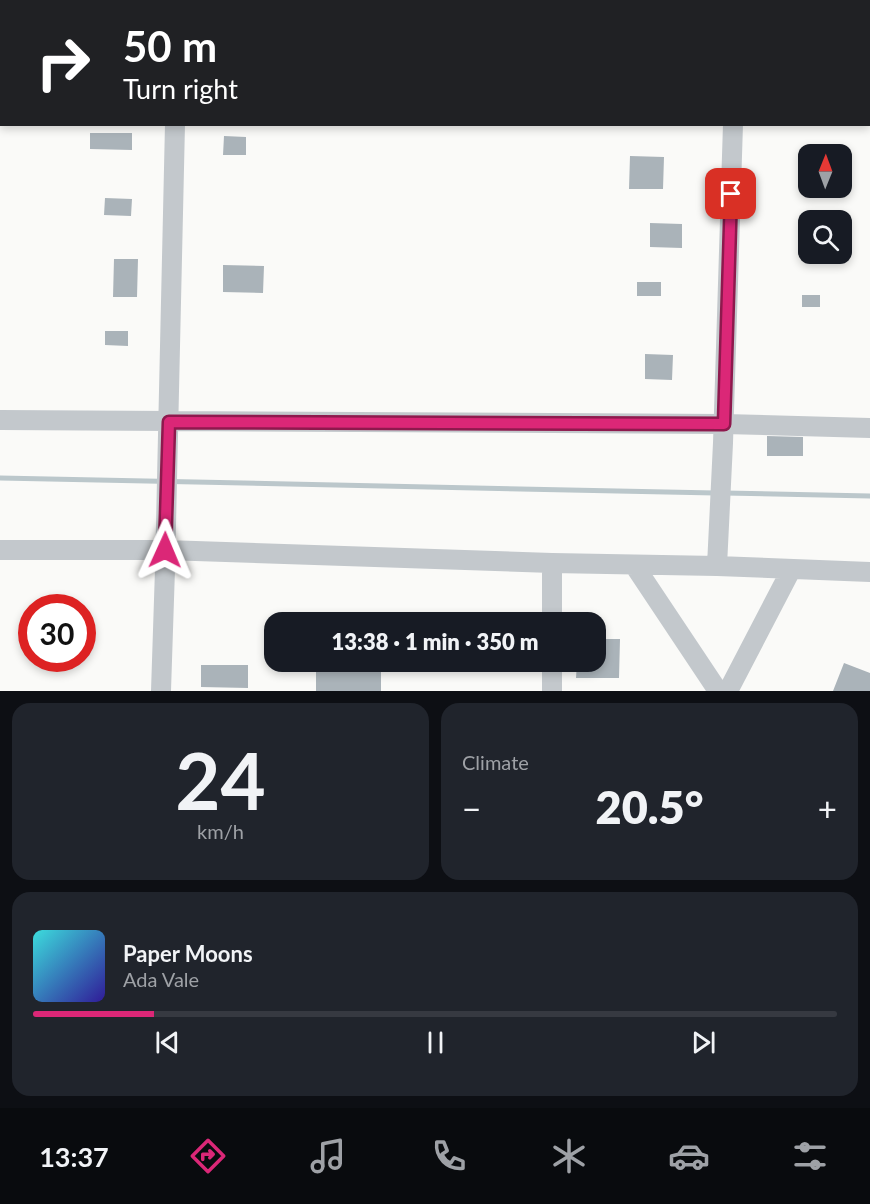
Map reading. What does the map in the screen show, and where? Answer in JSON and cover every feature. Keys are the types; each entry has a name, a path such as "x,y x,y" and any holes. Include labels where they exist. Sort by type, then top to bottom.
{"street":[{"path":"161,691 175,126"},
{"path":"717,566 733,126"},
{"path":"0,420 723,434 870,428"},
{"path":"0,550 165,568 552,563 870,572"},
{"path":"552,563 552,612"},
{"path":"634,565 718,691"},
{"path":"728,691 791,570"},
{"path":"552,672 552,691"}],"building":[{"path":"90,133 132,133 132,150 90,149"},
{"path":"224,136 246,137 246,155 223,155"},
{"path":"630,156 664,157 663,189 629,189"},
{"path":"105,198 132,199 131,216 104,215"},
{"path":"650,223 682,224 682,248 650,247"},
{"path":"114,259 138,259 137,297 113,297"},
{"path":"223,265 264,266 263,293 223,292"},
{"path":"637,282 661,282 661,296 637,296"},
{"path":"802,295 820,295 820,307 802,307"},
{"path":"105,331 128,331 128,346 105,345"},
{"path":"645,354 673,355 672,380 645,379"},
{"path":"767,436 803,437 803,456 767,456"},
{"path":"606,639 620,639 619,678 576,678 576,672 606,672"},
{"path":"844,663 870,673 870,691 833,691"},
{"path":"201,665 248,665 248,688 201,687"},
{"path":"316,672 381,672 381,691 316,691"}],"waterway":[{"path":"0,478 715,493"},
{"path":"724,493 870,496"}],"route":[{"path":"165,550 169,422 724,424 731,194"}]}
